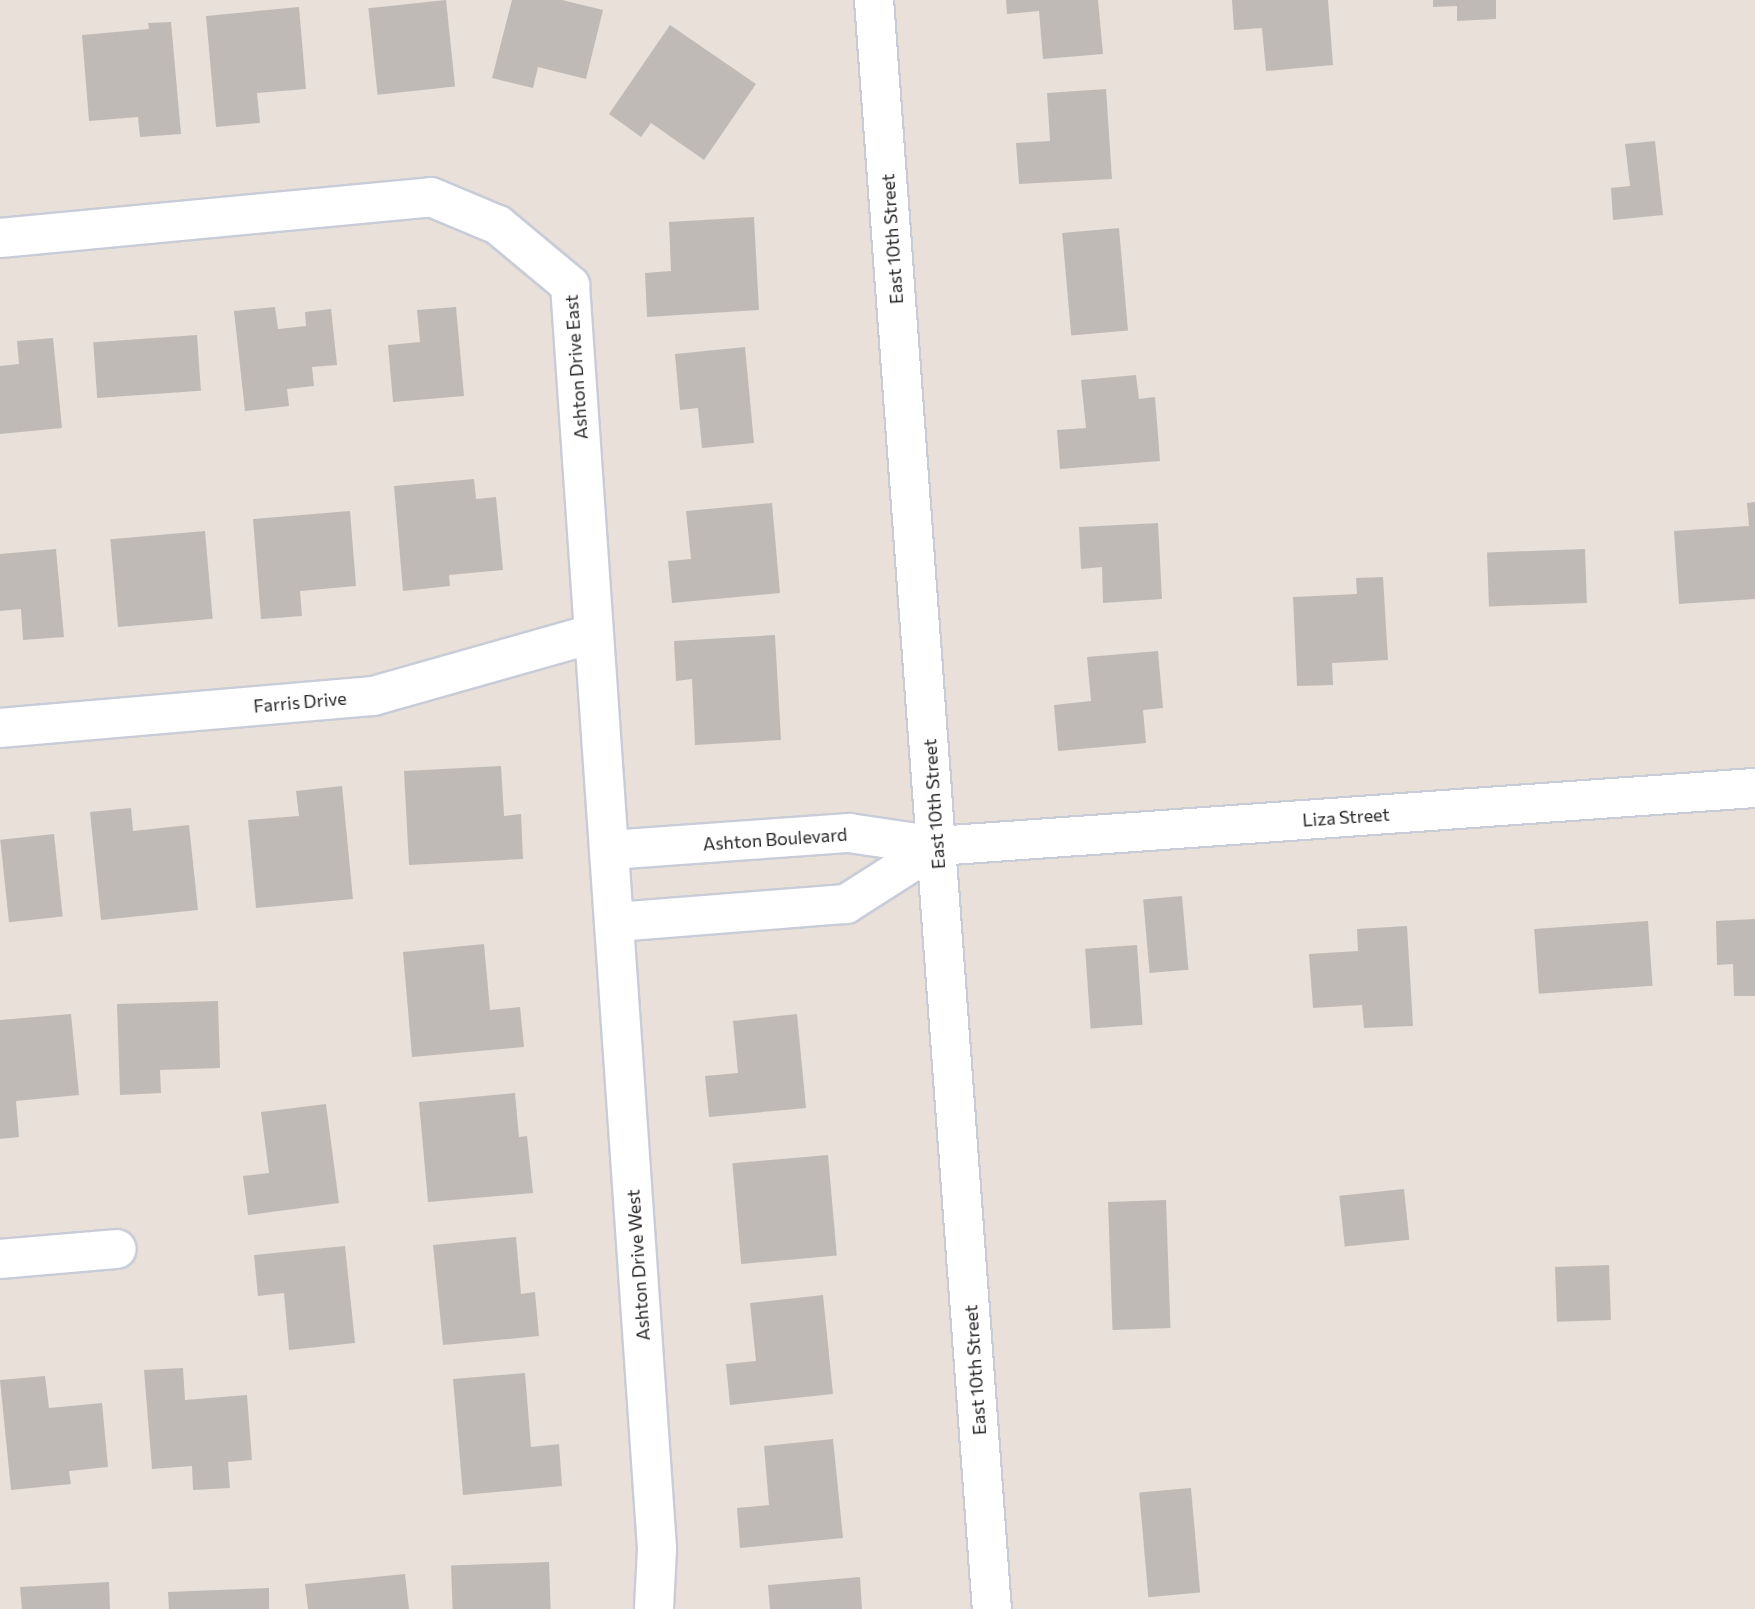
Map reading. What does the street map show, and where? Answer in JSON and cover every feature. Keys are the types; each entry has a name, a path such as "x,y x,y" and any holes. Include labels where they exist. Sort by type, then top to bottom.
{"street":[{"name":"East 10th Street","path":"874,0 992,1609"},
{"name":"Ashton Drive East","path":"0,238 432,197 498,225 570,285 592,634 616,922"},
{"name":"Farris Drive","path":"0,728 373,696 592,634"},
{"name":"Liza Street","path":"937,846 1755,788"},
{"name":"Ashton Boulevard","path":"610,850 849,832 937,846"},
{"path":"616,922 846,904 937,846"},
{"name":"Ashton Drive West","path":"616,922 657,1549 654,1609"},
{"path":"0,1259 117,1249"}],"building":[{"path":"446,0 455,87 378,95 368,8"},
{"path":"512,0 562,0 603,10 586,79 538,67 533,88 492,78"},
{"path":"1006,0 1098,0 1103,54 1043,59 1039,11 1007,14"},
{"path":"1232,0 1328,0 1333,65 1266,71 1262,28 1234,30"},
{"path":"1433,0 1496,0 1496,19 1457,21 1457,6 1433,7"},
{"path":"299,7 306,89 257,93 260,123 216,127 206,16"},
{"path":"171,22 181,134 140,137 138,117 89,121 82,35 149,29 148,23"},
{"path":"670,25 756,84 704,160 651,123 641,137 609,114"},
{"path":"1106,89 1112,179 1019,184 1016,143 1050,141 1047,93"},
{"path":"1655,141 1663,215 1613,220 1611,188 1630,186 1625,144"},
{"path":"754,217 759,310 647,317 645,273 671,271 669,222"},
{"path":"1119,228 1128,331 1071,336 1062,233"},
{"path":"275,307 278,329 306,326 305,312 331,309 337,365 312,367 314,386 287,389 289,406 245,411 234,311"},
{"path":"456,307 464,396 393,402 388,345 420,342 417,310"},
{"path":"197,335 201,391 97,398 93,342"},
{"path":"53,338 62,428 0,434 0,366 19,364 17,341"},
{"path":"745,347 754,443 702,448 698,408 680,410 675,354"},
{"path":"1136,375 1139,399 1155,397 1160,461 1060,469 1057,430 1086,428 1081,380"},
{"path":"474,479 476,499 496,497 503,570 449,575 450,586 403,591 394,486"},
{"path":"1755,502 1755,599 1679,604 1674,531 1749,526 1747,503"},
{"path":"772,503 780,593 672,603 668,561 691,559 686,511"},
{"path":"350,511 356,586 300,591 302,616 261,619 253,519"},
{"path":"1158,523 1162,599 1103,603 1102,567 1081,569 1079,527"},
{"path":"205,531 213,619 118,627 110,539"},
{"path":"56,549 64,637 23,640 21,609 0,611 0,554"},
{"path":"1585,549 1587,603 1489,606 1487,552"},
{"path":"1383,577 1388,660 1332,663 1333,685 1297,686 1293,597 1357,594 1356,578"},
{"path":"775,635 781,740 695,745 692,679 676,681 674,641"},
{"path":"1158,651 1163,708 1143,710 1146,743 1058,751 1054,705 1091,701 1087,657"},
{"path":"501,766 504,816 521,814 523,859 409,865 404,771"},
{"path":"342,786 353,899 256,908 248,820 299,816 296,791"},
{"path":"131,808 133,831 189,825 198,910 101,920 90,812"},
{"path":"54,834 63,917 9,922 0,840"},
{"path":"1182,896 1188,970 1150,973 1143,899"},
{"path":"1755,919 1755,996 1734,996 1733,964 1717,965 1716,921"},
{"path":"1648,921 1653,986 1539,994 1534,929"},
{"path":"1407,926 1413,1026 1364,1028 1362,1005 1313,1008 1309,954 1358,951 1357,929"},
{"path":"484,944 490,1010 520,1007 524,1047 412,1057 403,952"},
{"path":"1137,945 1143,1025 1091,1028 1085,949"},
{"path":"218,1001 220,1068 160,1070 161,1093 120,1095 117,1004"},
{"path":"71,1014 79,1095 16,1101 19,1137 0,1139 0,1020"},
{"path":"797,1014 806,1108 709,1117 705,1076 738,1073 733,1021"},
{"path":"515,1093 519,1137 527,1136 533,1193 428,1202 419,1102"},
{"path":"326,1104 339,1203 248,1215 243,1176 269,1173 261,1112"},
{"path":"828,1155 837,1256 741,1264 732,1163"},
{"path":"1404,1189 1409,1240 1345,1247 1339,1196"},
{"path":"1166,1200 1170,1328 1113,1330 1108,1202"},
{"path":"516,1237 521,1294 535,1292 539,1336 443,1345 433,1245"},
{"path":"345,1246 355,1343 289,1350 284,1293 258,1296 254,1255"},
{"path":"1609,1265 1611,1320 1557,1322 1555,1267"},
{"path":"823,1295 833,1394 730,1405 726,1364 756,1361 750,1303"},
{"path":"183,1368 185,1400 247,1395 252,1460 228,1462 230,1488 193,1490 192,1466 152,1469 144,1370"},
{"path":"525,1373 531,1447 559,1444 562,1486 463,1495 453,1379"},
{"path":"45,1376 49,1408 102,1403 108,1467 69,1471 71,1484 11,1490 0,1380"},
{"path":"833,1439 843,1538 740,1548 737,1508 769,1505 764,1446"},
{"path":"1191,1488 1200,1593 1148,1597 1139,1493"},
{"path":"549,1562 551,1609 453,1609 451,1565"},
{"path":"405,1574 409,1609 308,1609 305,1584"},
{"path":"860,1577 862,1609 770,1609 768,1585"},
{"path":"109,1582 110,1609 22,1609 20,1587"},
{"path":"269,1588 269,1609 169,1609 168,1592"}]}
